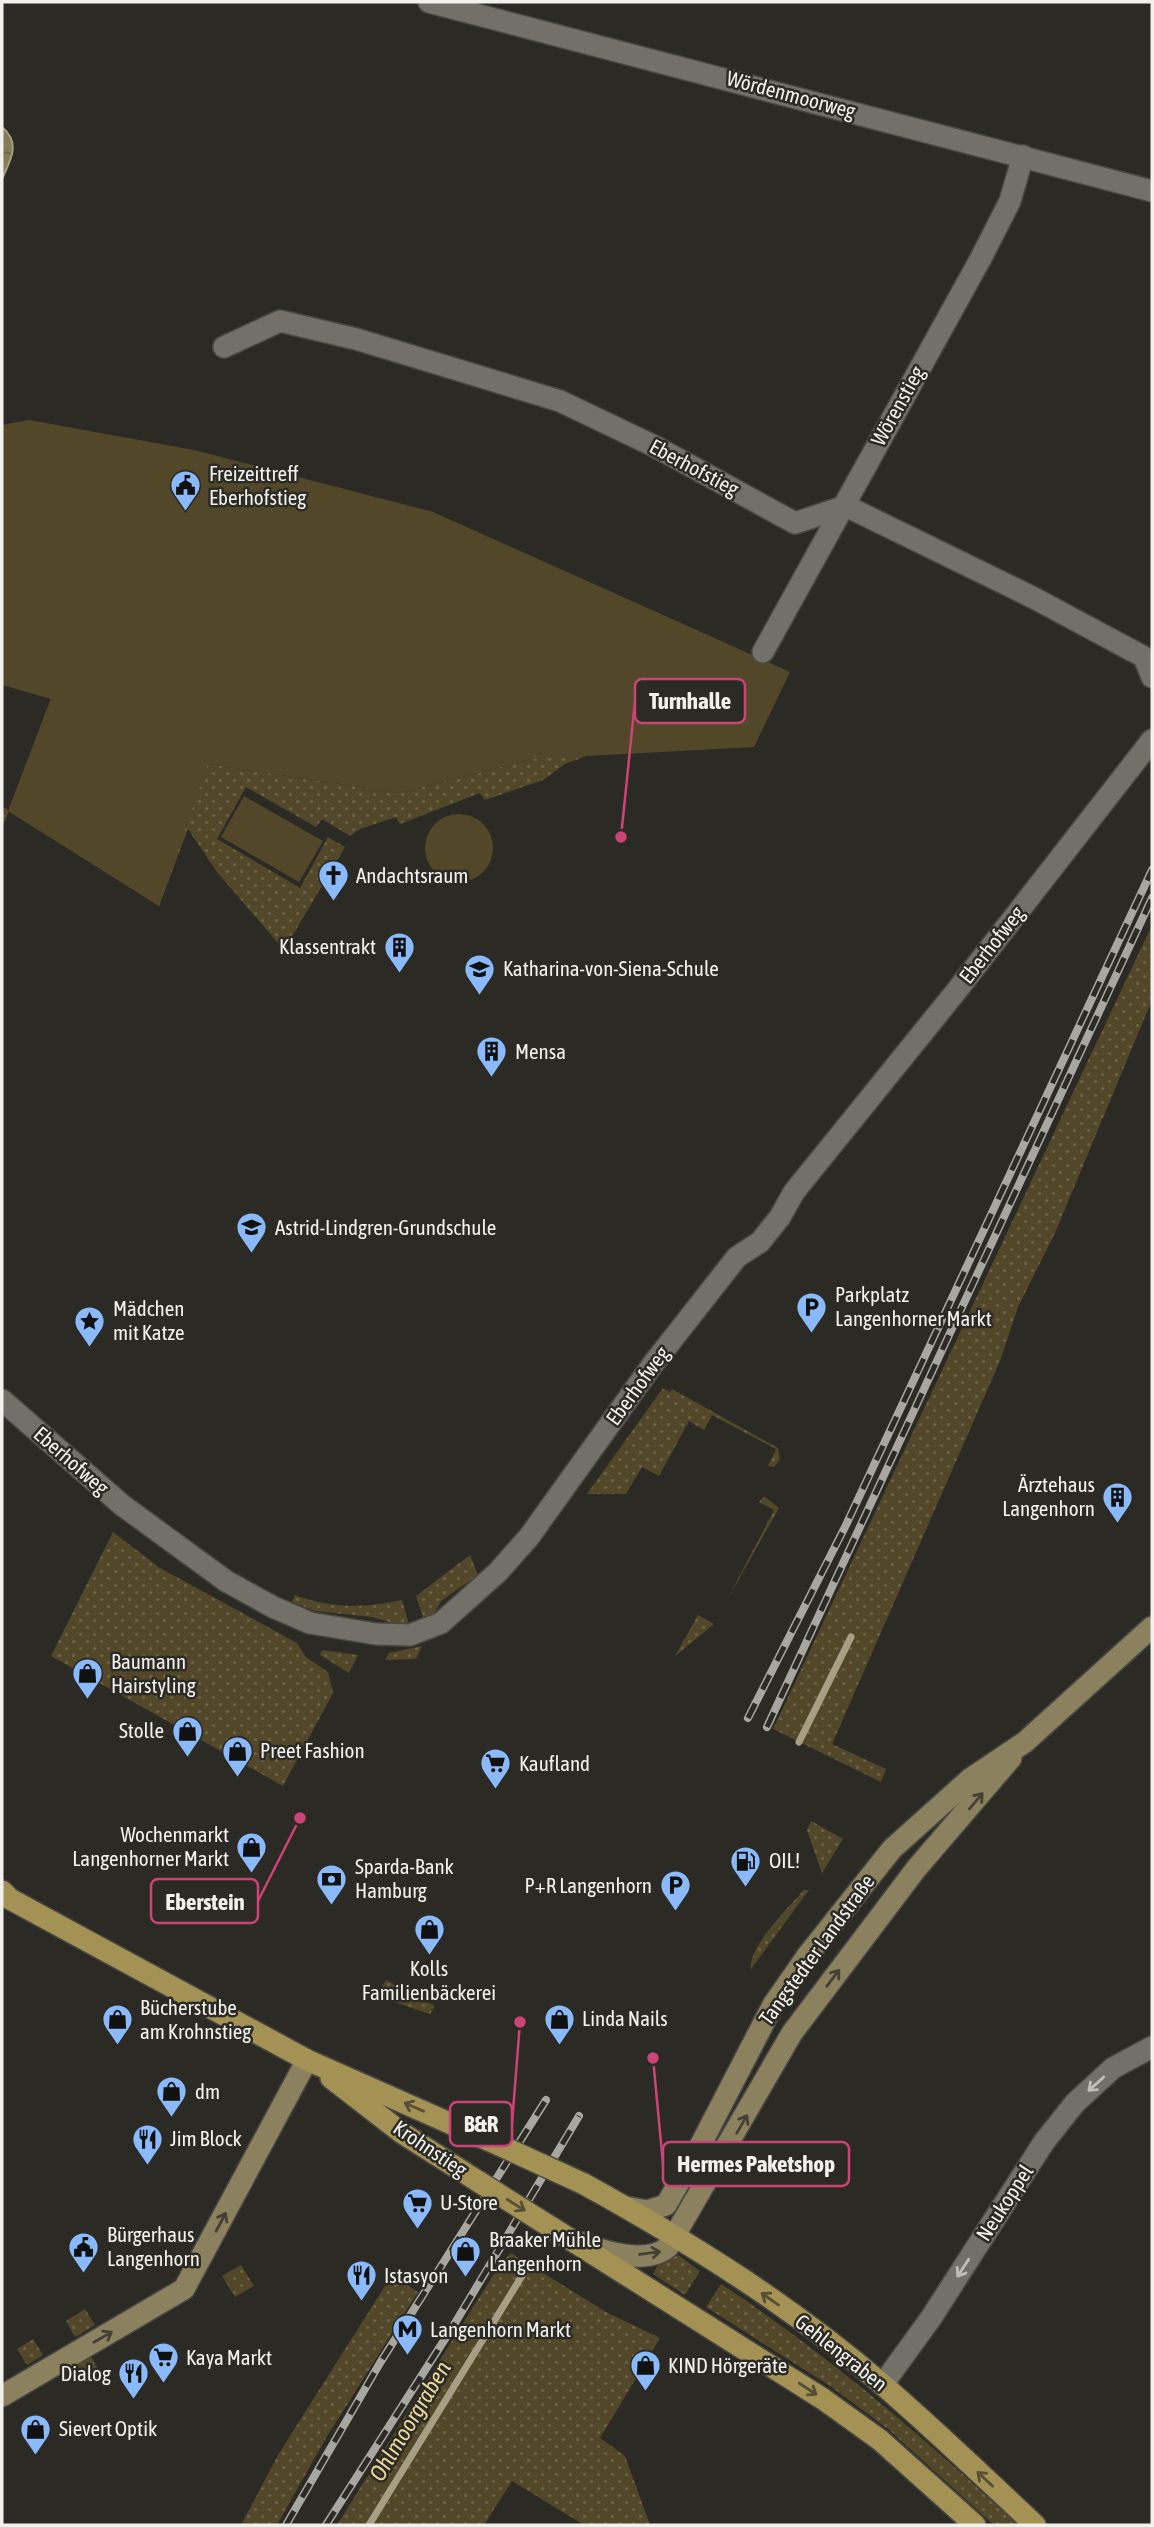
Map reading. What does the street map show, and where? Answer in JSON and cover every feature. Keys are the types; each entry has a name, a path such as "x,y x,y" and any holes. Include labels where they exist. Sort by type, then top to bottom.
{"main road":[{"name":"Krohnstieg","path":"4,1895 307,2060 584,2184 626,2207"},
{"name":"Krohnstieg","path":"307,2060 402,2133 842,2412 880,2440 975,2525"},
{"name":"Gehlengraben","path":"626,2207 786,2310 883,2385 1035,2525"}],"street":[{"name":"Wördenmoorweg","path":"429,2 1152,191"},
{"name":"Wörenstieg","path":"763,652 846,506 1010,201 1023,156"},
{"name":"Eberhofstieg","path":"225,347 280,321 356,339 560,401 656,447 795,523 846,506"},
{"path":"846,506 1148,655 1152,677"},
{"name":"Eberhofweg","path":"2,1400 122,1505 184,1553 273,1608 310,1623 343,1629 398,1635 430,1629 498,1572 529,1537 661,1353 737,1257 760,1242 780,1217 794,1192 958,989 1152,740"},
{"name":"Tangstedter Landstraße","path":"676,2237 792,2033 916,1868 1025,1742 1152,1627"},
{"name":"Tangstedter Landstraße","path":"626,2207 647,2211 666,2205 773,2006 892,1849 970,1779 1025,1742"},
{"name":"Neukoppel","path":"883,2385 931,2318 1059,2123 1075,2103 1113,2068 1152,2047"},
{"path":"2,2396 184,2289 307,2060"},
{"path":"564,2235 603,2251 636,2255 665,2250 676,2237"}],"shaded area":[{"path":"29,420 194,450 433,512 790,672 754,747 531,759 399,793 208,764 159,906 8,811 51,699 2,685 2,425"},
{"path":"51,698 208,764 399,793 531,759 595,753 565,764 543,780 485,800 480,793 400,824 396,817 360,829 350,836 322,819 316,827 246,787 217,839 300,888 328,837 345,847 284,950 217,872 188,829 159,906 9,811 2,828 2,807 9,810"},
{"path":"244,796 323,841 299,882 221,837"},
{"path":"459,814 472,817 483,824 490,835 493,848 490,861 483,872 472,879 459,882 446,879 435,872 428,861 425,848 428,835 435,824 446,817"},
{"path":"1152,925 1152,1000 1055,1233 1018,1307 1000,1361 832,1744 886,1769 881,1782 773,1729"},
{"path":"663,1388 670,1392 672,1389 778,1448 780,1459 774,1467 768,1466 776,1449 712,1415 704,1430 689,1421 659,1476 642,1467 626,1494 587,1494"},
{"path":"764,1496 779,1508 726,1602 774,1510 759,1502"},
{"path":"113,1532 160,1568 297,1643 306,1657 328,1672 333,1693 283,1786 51,1656"},
{"path":"470,1555 478,1575 441,1601 430,1622 425,1623 416,1596"},
{"path":"295,1595 322,1603 348,1606 402,1600 410,1628 372,1617 315,1611 292,1602"},
{"path":"698,1615 714,1624 675,1656"},
{"path":"422,1646 416,1659 385,1660 389,1653"},
{"path":"322,1650 358,1655 349,1673 320,1655"},
{"path":"811,1821 843,1839 822,1873 807,1830"},
{"path":"804,1890 809,1890 751,1969 752,1960 762,1939"},
{"path":"386,1980 435,2006 430,2014 376,1996"},
{"path":"511,2253 606,2312 660,2338 600,2438 625,2456 650,2525 584,2525 512,2481 484,2525 337,2525 500,2264"},
{"path":"678,2255 700,2271 685,2295 653,2274 658,2265"},
{"path":"241,2265 254,2286 235,2297 222,2276"},
{"path":"392,2275 418,2292 326,2438 277,2525 241,2525 278,2455"},
{"path":"721,2284 800,2339 875,2398 1018,2525 994,2525 888,2429 830,2386 706,2307"},
{"path":"85,2309 95,2325 75,2337 66,2321"},
{"path":"33,2339 43,2355 27,2365 17,2349"},
{"path":"91,2357 100,2372 82,2383 72,2368"}],"water":[{"path":"2,127 13,145 2,179"}],"waterway":[{"name":"Ohlmoorgraben","path":"799,1742 851,1637"},
{"name":"Ohlmoorgraben","path":"369,2525 528,2266"}],"railway":[{"path":"748,1718 846,1525 1152,870"},
{"path":"767,1727 1152,898"},
{"path":"286,2525 380,2363 546,2100"},
{"path":"326,2525 452,2328 579,2116"}],"place":[{"name":"Freizeittreff Eberhofstieg","path":"186,513"},
{"name":"Turnhalle","path":"621,837"},
{"name":"Andachtsraum","path":"333,903"},
{"name":"Klassentrakt","path":"399,974"},
{"name":"Katharina-von-Siena-Schule","path":"480,996"},
{"name":"Mensa","path":"492,1079"},
{"name":"Astrid-Lindgren-Grundschule","path":"252,1255"},
{"name":"Parkplatz Langenhorner Markt","path":"812,1334"},
{"name":"Mädchen mit Katze","path":"90,1348"},
{"name":"Ärztehaus Langenhorn","path":"1118,1524"},
{"name":"Baumann Hairstyling","path":"88,1701"},
{"name":"Stolle","path":"187,1758"},
{"name":"Preet Fashion","path":"237,1778"},
{"name":"Kaufland","path":"496,1791"},
{"name":"Eberstein","path":"300,1818"},
{"name":"Wochenmarkt Langenhorner Markt","path":"252,1874"},
{"name":"OIL!","path":"746,1888"},
{"name":"Sparda-Bank Hamburg","path":"332,1906"},
{"name":"P+R Langenhorn","path":"675,1913"},
{"name":"Kolls Familienbäckerei","path":"429,1956"},
{"name":"B&R","path":"520,2022"},
{"name":"Linda Nails","path":"559,2046"},
{"name":"Bücherstube am Krohnstieg","path":"117,2047"},
{"name":"Hermes Paketshop","path":"653,2058"},
{"name":"dm","path":"172,2119"},
{"name":"Jim Block","path":"147,2166"},
{"name":"U-Store","path":"417,2230"},
{"name":"Bürgerhaus Langenhorn","path":"84,2274"},
{"name":"Braaker Mühle Langenhorn","path":"466,2279"},
{"name":"Istasyon","path":"361,2303"},
{"name":"Langenhorn Markt","path":"407,2357"},
{"name":"Kaya Markt","path":"163,2385"},
{"name":"KIND Hörgeräte","path":"645,2393"},
{"name":"Dialog","path":"134,2401"},
{"name":"Sievert Optik","path":"36,2456"}]}
